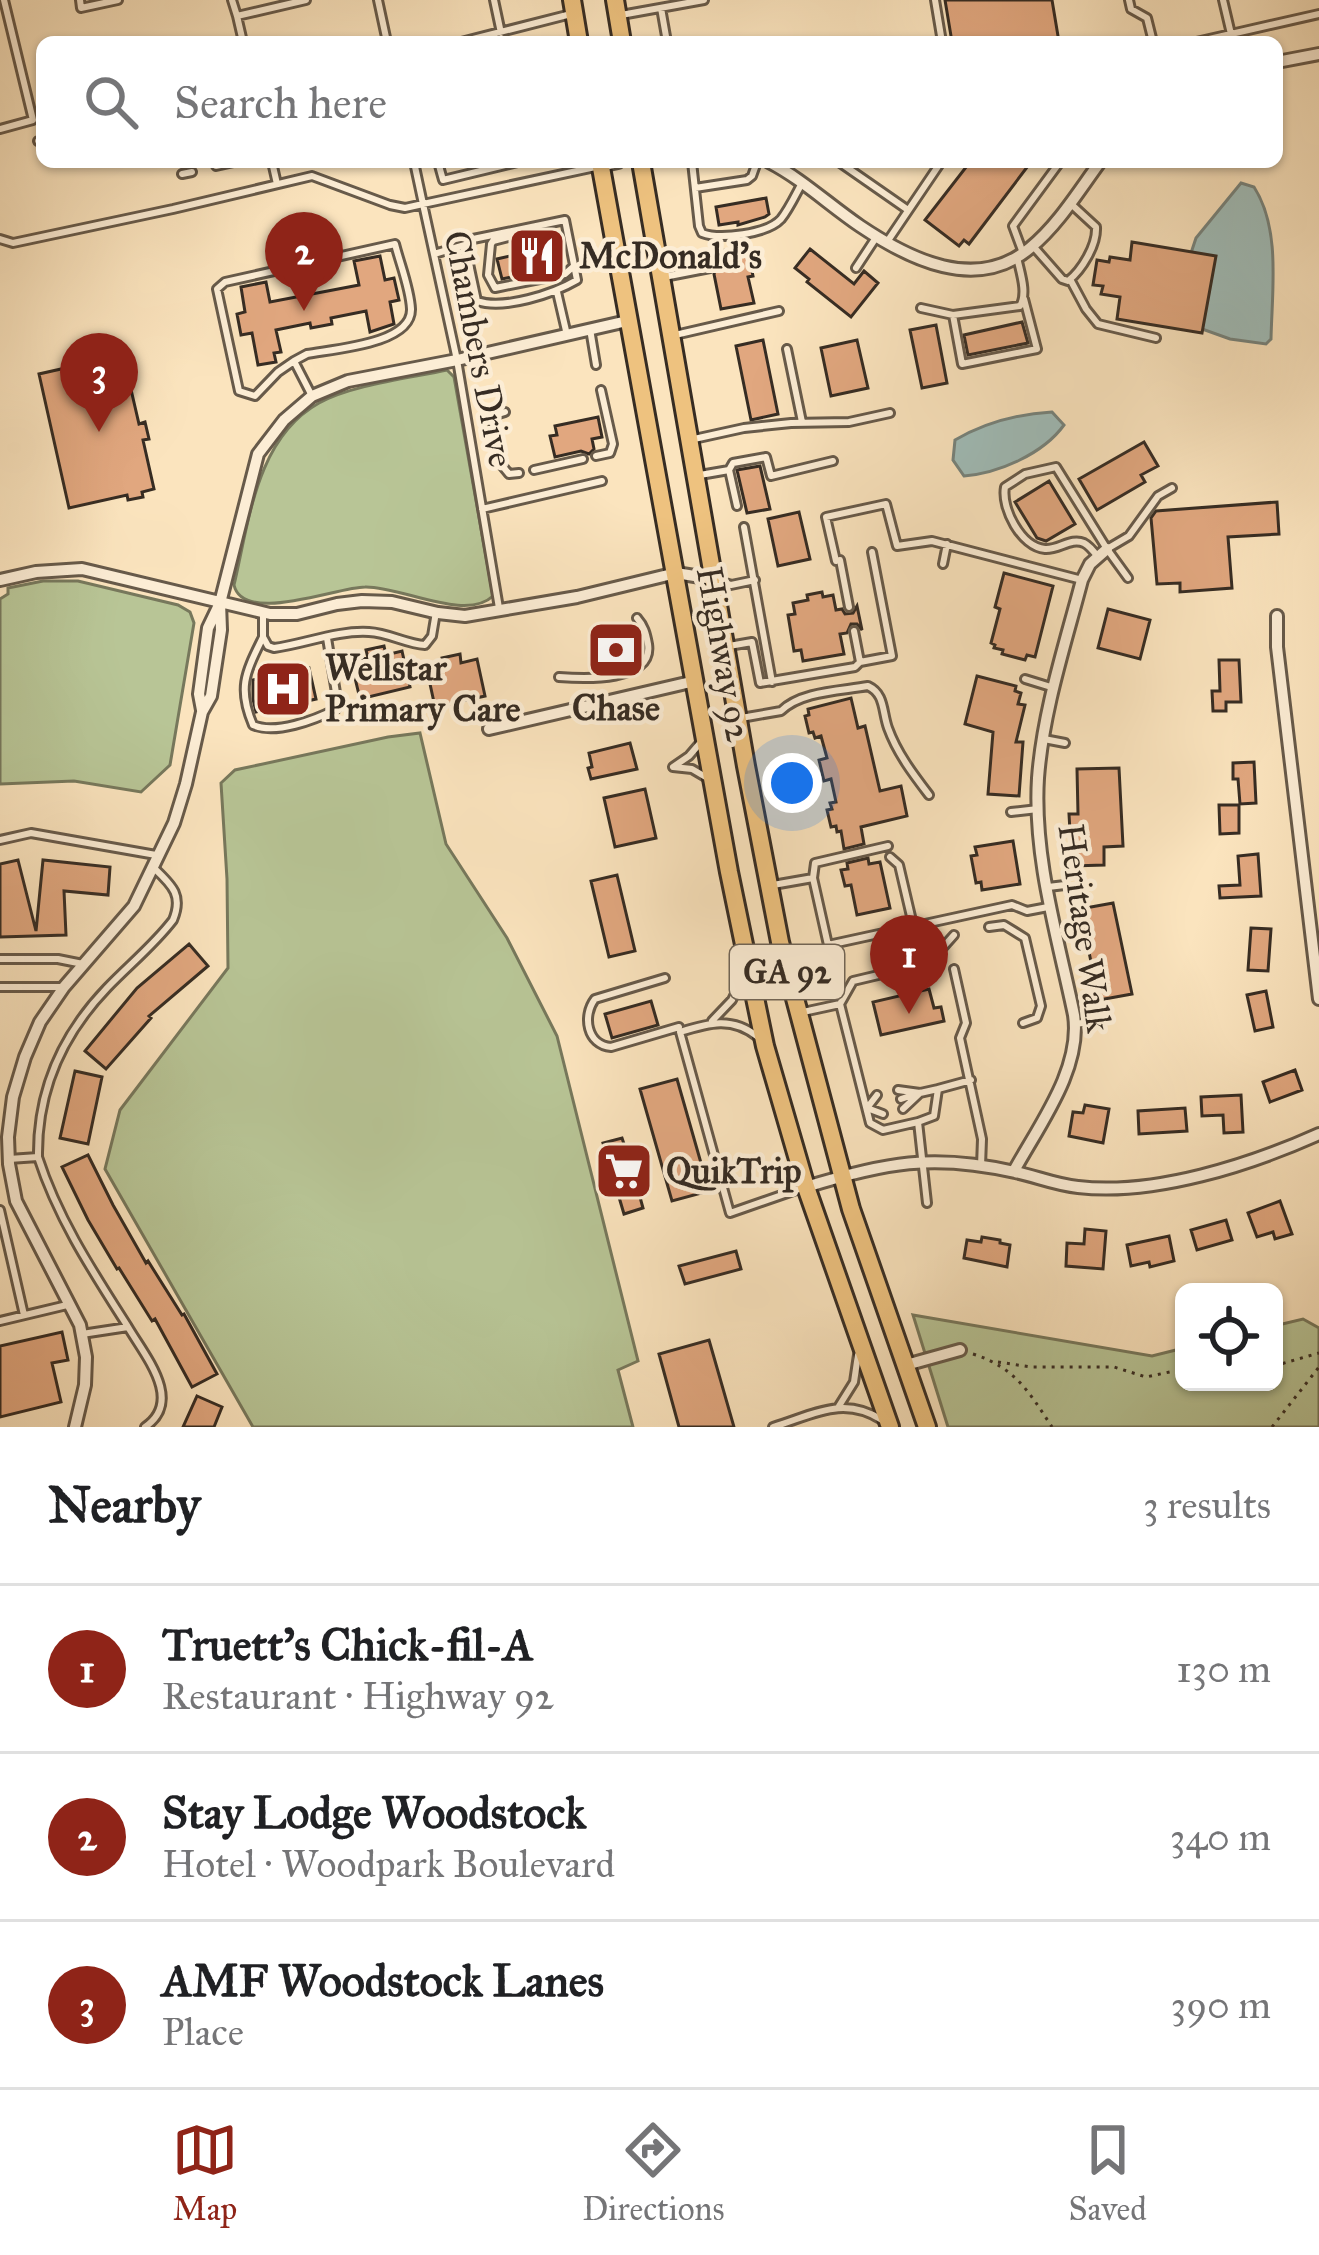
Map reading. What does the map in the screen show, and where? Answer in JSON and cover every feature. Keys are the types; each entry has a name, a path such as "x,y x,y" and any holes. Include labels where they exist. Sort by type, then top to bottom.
{"main road":[{"name":"Highway 92","path":"607,168 627,321 765,1046 806,1187 890,1427"},
{"name":"Highway 92","path":"642,168 738,718 797,1013 851,1209 927,1427"}],"street":[{"path":"1283,61 1319,54"},
{"path":"778,168 882,239 920,261 952,270 983,269 1024,252 1096,168"},
{"path":"72,1426 85,1385 82,1334 16,1201 6,1105 40,1022 122,921 180,803 202,712 199,694 208,628 220,603 258,454 284,420 313,396 348,381 627,321"},
{"name":"Heritage Walk","path":"1014,1172 1067,1072 1076,1039 1040,837 1038,782 1054,688 1082,580 1103,553"},
{"path":"3,580 82,569 263,613 297,614 362,601 465,616 578,597 676,573 713,579"},
{"path":"1276,616 1319,999"},
{"path":"489,728 695,681"},
{"path":"806,1187 891,1164 924,1161 980,1166 1076,1187 1159,1186 1319,1134"},
{"path":"906,1366 960,1350"}],"lane":[{"path":"0,129 33,120 4,0"},
{"path":"80,0 81,8 118,0"},
{"path":"232,0 242,36"},
{"path":"237,16 306,0"},
{"path":"378,0 386,36"},
{"path":"494,0 501,33"},
{"path":"650,0 665,36"},
{"path":"616,8 656,9 704,0"},
{"path":"935,0 941,36"},
{"path":"1130,0 1131,9 1147,18 1152,36"},
{"path":"1223,0 1231,34"},
{"path":"495,36 573,7"},
{"path":"1222,36 1319,14"},
{"path":"273,168 277,184"},
{"path":"0,239 13,243 312,176 404,208 424,204 415,168"},
{"path":"440,168 443,180 490,168"},
{"name":"Chambers Drive","path":"500,612 457,360 424,204 584,168"},
{"path":"692,168 699,226 711,237 773,225 802,183"},
{"path":"694,188 747,180 755,168"},
{"path":"848,168 908,210"},
{"path":"856,268 908,210 937,168"},
{"path":"953,315 962,364 1036,349 1024,299 1024,252 1013,226 1056,168"},
{"path":"1070,203 1097,232 1070,280"},
{"path":"434,254 473,238 565,220 577,280 557,292 490,305 477,301 465,245"},
{"path":"532,225 524,233 493,241 488,275 495,288 565,274 574,265"},
{"path":"395,244 412,311 406,327 393,336 307,354 294,361 255,396 239,391 217,289 224,282 395,244"},
{"path":"1024,252 1070,280"},
{"path":"661,278 710,268"},
{"path":"1070,280 1098,324 1156,338"},
{"path":"557,292 567,335"},
{"path":"921,308 953,315 1021,306 1024,299"},
{"path":"671,336 778,310"},
{"path":"590,329 596,365"},
{"path":"787,349 802,422"},
{"path":"294,361 313,396"},
{"path":"596,456 610,453 614,444 601,390"},
{"path":"505,412 492,416 500,463 509,474 519,473"},
{"path":"691,440 744,428 849,422 890,413"},
{"path":"697,476 766,457 771,476 833,461"},
{"path":"535,470 583,459"},
{"path":"1103,553 1057,467 1032,471 1005,487 1003,499 1026,539 1036,547 1087,544 1128,578"},
{"path":"729,470 737,506"},
{"path":"482,508 602,481"},
{"path":"1103,553 1129,536 1158,496 1172,488"},
{"path":"849,607 826,517 886,503 897,546 927,541 947,544 1082,580"},
{"path":"745,526 772,682"},
{"path":"944,564 947,544"},
{"path":"725,647 752,642 760,683 892,656 872,552"},
{"path":"713,579 731,585 755,580"},
{"path":"263,637 274,648 364,631 419,646 432,636 436,612"},
{"path":"263,613 263,637 243,682 250,718 263,729 303,722 336,709 327,638"},
{"path":"559,677 598,677 642,666 649,651 637,618"},
{"path":"854,632 860,662"},
{"path":"1024,679 1054,688"},
{"path":"738,718 782,711 797,700 874,688 897,748 929,794"},
{"path":"664,771 697,747 704,733"},
{"path":"1043,739 1065,743"},
{"path":"674,767 692,769 713,784"},
{"path":"1011,812 1038,809"},
{"path":"0,840 31,833 155,861 177,894 173,920 81,1017 60,1053 37,1126 38,1157 50,1194 161,1384 164,1402 155,1421 145,1427"},
{"path":"913,926 899,865 889,852 815,863 813,878 828,946 1012,905 1027,911 1052,907"},
{"path":"769,885 813,878"},
{"path":"1048,886 1065,885"},
{"path":"988,927 1004,925 1025,938 1041,1006 1037,1018 1023,1023"},
{"path":"938,1089 934,1116 883,1130 870,1123 840,1004 853,981 929,963 954,935"},
{"path":"0,959 83,964"},
{"path":"709,1023 732,1000 748,966"},
{"path":"954,968 966,1023 960,1038 982,1139 980,1166"},
{"path":"665,977 595,999 587,1015 593,1040 611,1046 679,1027"},
{"path":"0,987 64,987"},
{"path":"797,1013 840,1004"},
{"path":"1076,1024 1097,1021"},
{"path":"765,1046 747,1028 724,1022 680,1032 730,1213 806,1187"},
{"path":"920,1093 901,1099 970,1080"},
{"path":"867,1108 877,1095"},
{"path":"867,1108 882,1110"},
{"path":"918,1123 927,1203"},
{"path":"9,1159 38,1157"},
{"path":"0,1210 24,1315"},
{"path":"0,1321 71,1304"},
{"path":"82,1334 128,1327"},
{"path":"839,1406 854,1382 859,1340"},
{"path":"773,1427 839,1406 869,1413 890,1427"}],"path":[{"path":"960,1350 1031,1367 1114,1366 1146,1377 1175,1371"},
{"path":"1283,1363 1319,1353"},
{"path":"998,1362 1018,1379 1052,1427"},
{"path":"1272,1427 1319,1367"}],"green space":[{"path":"447,370 454,377 493,596 481,603 450,604 365,587 272,603 241,597 234,585 258,484 281,437 298,418 347,391"},
{"path":"78,581 190,612 194,623 170,765 141,792 74,781 0,784 0,599 8,588"},
{"path":"420,733 446,844 507,938 557,1036 638,1361 618,1370 633,1427 253,1427 105,1169 120,1110 228,968 221,783 235,770"},
{"path":"913,1315 1152,1356 1175,1350 1175,1391 1283,1391 1283,1324 1303,1319 1319,1328 1319,1427 948,1427"}],"water":[{"path":"1241,183 1254,187 1272,241 1271,339 1266,344 1202,329 1176,298 1196,238"},
{"path":"1052,412 1064,425 1019,460 964,476 953,460 955,440 967,434 1002,420"}],"building":[{"path":"945,0 1052,0 1058,36 951,36"},
{"path":"965,168 1026,168 969,244 964,240 959,246 925,220"},
{"path":"766,198 769,214 765,217 719,225 716,207"},
{"name":"McDonald's","path":"550,232 563,266 502,279 497,259 528,252 526,240"},
{"path":"1132,242 1216,256 1202,333 1117,319 1120,297 1101,294 1103,286 1093,285 1097,260 1130,260"},
{"path":"747,246 754,303 721,309 714,274 717,265 710,253"},
{"path":"810,249 854,284 864,271 878,283 851,317 795,268"},
{"path":"380,256 385,280 394,278 399,300 390,302 394,324 370,332 366,311 331,318 332,324 276,330 281,352 274,353 276,362 258,365 252,333 241,335 237,314 245,312 241,287 266,282 270,302 359,285 354,261"},
{"path":"1022,322 1028,343 968,355 964,335"},
{"path":"936,325 947,383 922,388 910,330"},
{"path":"763,340 778,414 751,420 736,346"},
{"path":"857,340 868,388 831,396 821,348"},
{"path":"123,355 139,424 145,422 149,439 143,440 154,489 142,492 143,497 128,500 127,495 69,508 39,374"},
{"path":"598,417 602,437 592,439 594,449 589,454 581,451 555,457 550,436 557,435 555,426"},
{"path":"1144,442 1158,466 1141,475 1145,482 1097,510 1079,479"},
{"path":"760,466 770,509 747,513 737,470"},
{"path":"1049,481 1075,524 1046,541 1037,538 1015,502"},
{"path":"1277,502 1279,534 1228,537 1232,588 1180,592 1180,583 1157,584 1151,518 1156,511"},
{"path":"799,512 810,559 778,566 768,519"},
{"path":"1004,573 1053,586 1035,657 1027,655 1025,660 1002,654 991,643"},
{"path":"822,592 823,597 833,595 836,610 845,614 853,613 857,606 862,630 851,624 847,633 840,634 844,654 803,661 801,650 794,651 788,615 795,614 793,603"},
{"path":"1108,609 1150,620 1140,659 1098,648"},
{"name":"Chase","path":"636,632 640,651 635,660 596,668 590,643"},
{"path":"384,646 386,655 402,651 410,687 360,699 351,661 368,658 366,650"},
{"path":"460,654 461,663 477,659 485,696 435,707 427,670 443,667 442,658"},
{"path":"1219,660 1239,660 1241,702 1226,702 1226,711 1213,711 1212,691 1220,691"},
{"path":"309,668 316,699 285,706 286,712 274,715 273,708 256,712 253,680"},
{"path":"977,676 1016,686 1015,691 1021,693 1018,704 1025,705 1016,742 1023,742 1019,796 988,794 993,732 965,724"},
{"path":"851,698 858,728 865,726 880,791 901,786 907,816 861,827 864,844 844,849 841,831 831,827 827,810 836,802 831,779 824,781 819,760 827,758 821,736 809,733 805,716 808,709"},
{"path":"630,743 637,769 591,779 589,753"},
{"path":"1254,762 1256,803 1240,804 1233,763"},
{"path":"1119,768 1123,846 1104,847 1104,865 1072,866 1069,814 1078,814 1077,769"},
{"path":"645,789 656,838 615,847 604,798"},
{"path":"1219,805 1239,805 1239,833 1220,834"},
{"path":"1013,841 1020,884 982,890 971,856 977,855 975,847"},
{"path":"1258,854 1261,896 1220,898 1219,886 1240,885 1238,856"},
{"path":"868,858 869,864 880,862 890,908 857,915 851,885 845,886 841,870 848,869 847,863"},
{"path":"18,860 36,931 43,860 110,867 108,895 64,891 66,935 0,937 0,864"},
{"path":"617,875 635,951 609,957 591,881"},
{"path":"1113,903 1132,994 1099,1000 1080,909"},
{"path":"1251,928 1271,929 1268,971 1248,970"},
{"path":"189,944 208,966 149,1016 106,1069 85,1051 137,988"},
{"path":"929,989 944,1021 881,1035 873,1002"},
{"path":"1266,991 1273,1027 1255,1031 1247,995"},
{"path":"651,1001 658,1025 612,1038 605,1014"},
{"path":"1295,1070 1302,1090 1270,1102 1263,1082"},
{"path":"75,1071 102,1077 88,1144 60,1138"},
{"name":"QuikTrip","path":"677,1079 709,1191 672,1201 640,1089"},
{"path":"1241,1095 1243,1132 1224,1133 1223,1115 1202,1116 1201,1097"},
{"path":"1085,1105 1109,1109 1103,1143 1069,1136 1073,1112 1083,1113"},
{"path":"1185,1108 1187,1131 1139,1134 1138,1111"},
{"name":"QuikTrip","path":"622,1138 627,1153 632,1151 643,1189 638,1190 643,1208 624,1214 603,1143"},
{"path":"88,1155 146,1263 184,1314 217,1374 192,1387 155,1319 152,1321 88,1220 62,1167"},
{"path":"1280,1201 1292,1234 1275,1239 1273,1232 1257,1237 1248,1213"},
{"path":"1226,1220 1232,1240 1197,1250 1191,1230"},
{"path":"1085,1229 1106,1231 1103,1269 1066,1266 1067,1243 1084,1244"},
{"path":"1169,1236 1174,1261 1131,1266 1127,1245"},
{"path":"982,1237 1010,1245 1007,1267 964,1258 967,1240 981,1242"},
{"path":"736,1251 741,1269 685,1284 679,1266"},
{"path":"62,1332 68,1360 52,1363 61,1402 0,1417 0,1346"},
{"path":"709,1340 734,1427 679,1427 659,1354"},
{"path":"197,1396 222,1407 214,1427 183,1427"}],"place":[{"name":"McDonald's","path":"537,256"},
{"name":"Stay Lodge Woodstock","path":"304,311"},
{"name":"AMF Woodstock Lanes","path":"99,432"},
{"name":"Chase","path":"616,650"},
{"name":"Wellstar Primary Care","path":"283,689"},
{"name":"Truett's Chick-fil-A","path":"909,1014"},
{"name":"QuikTrip","path":"624,1171"}]}
